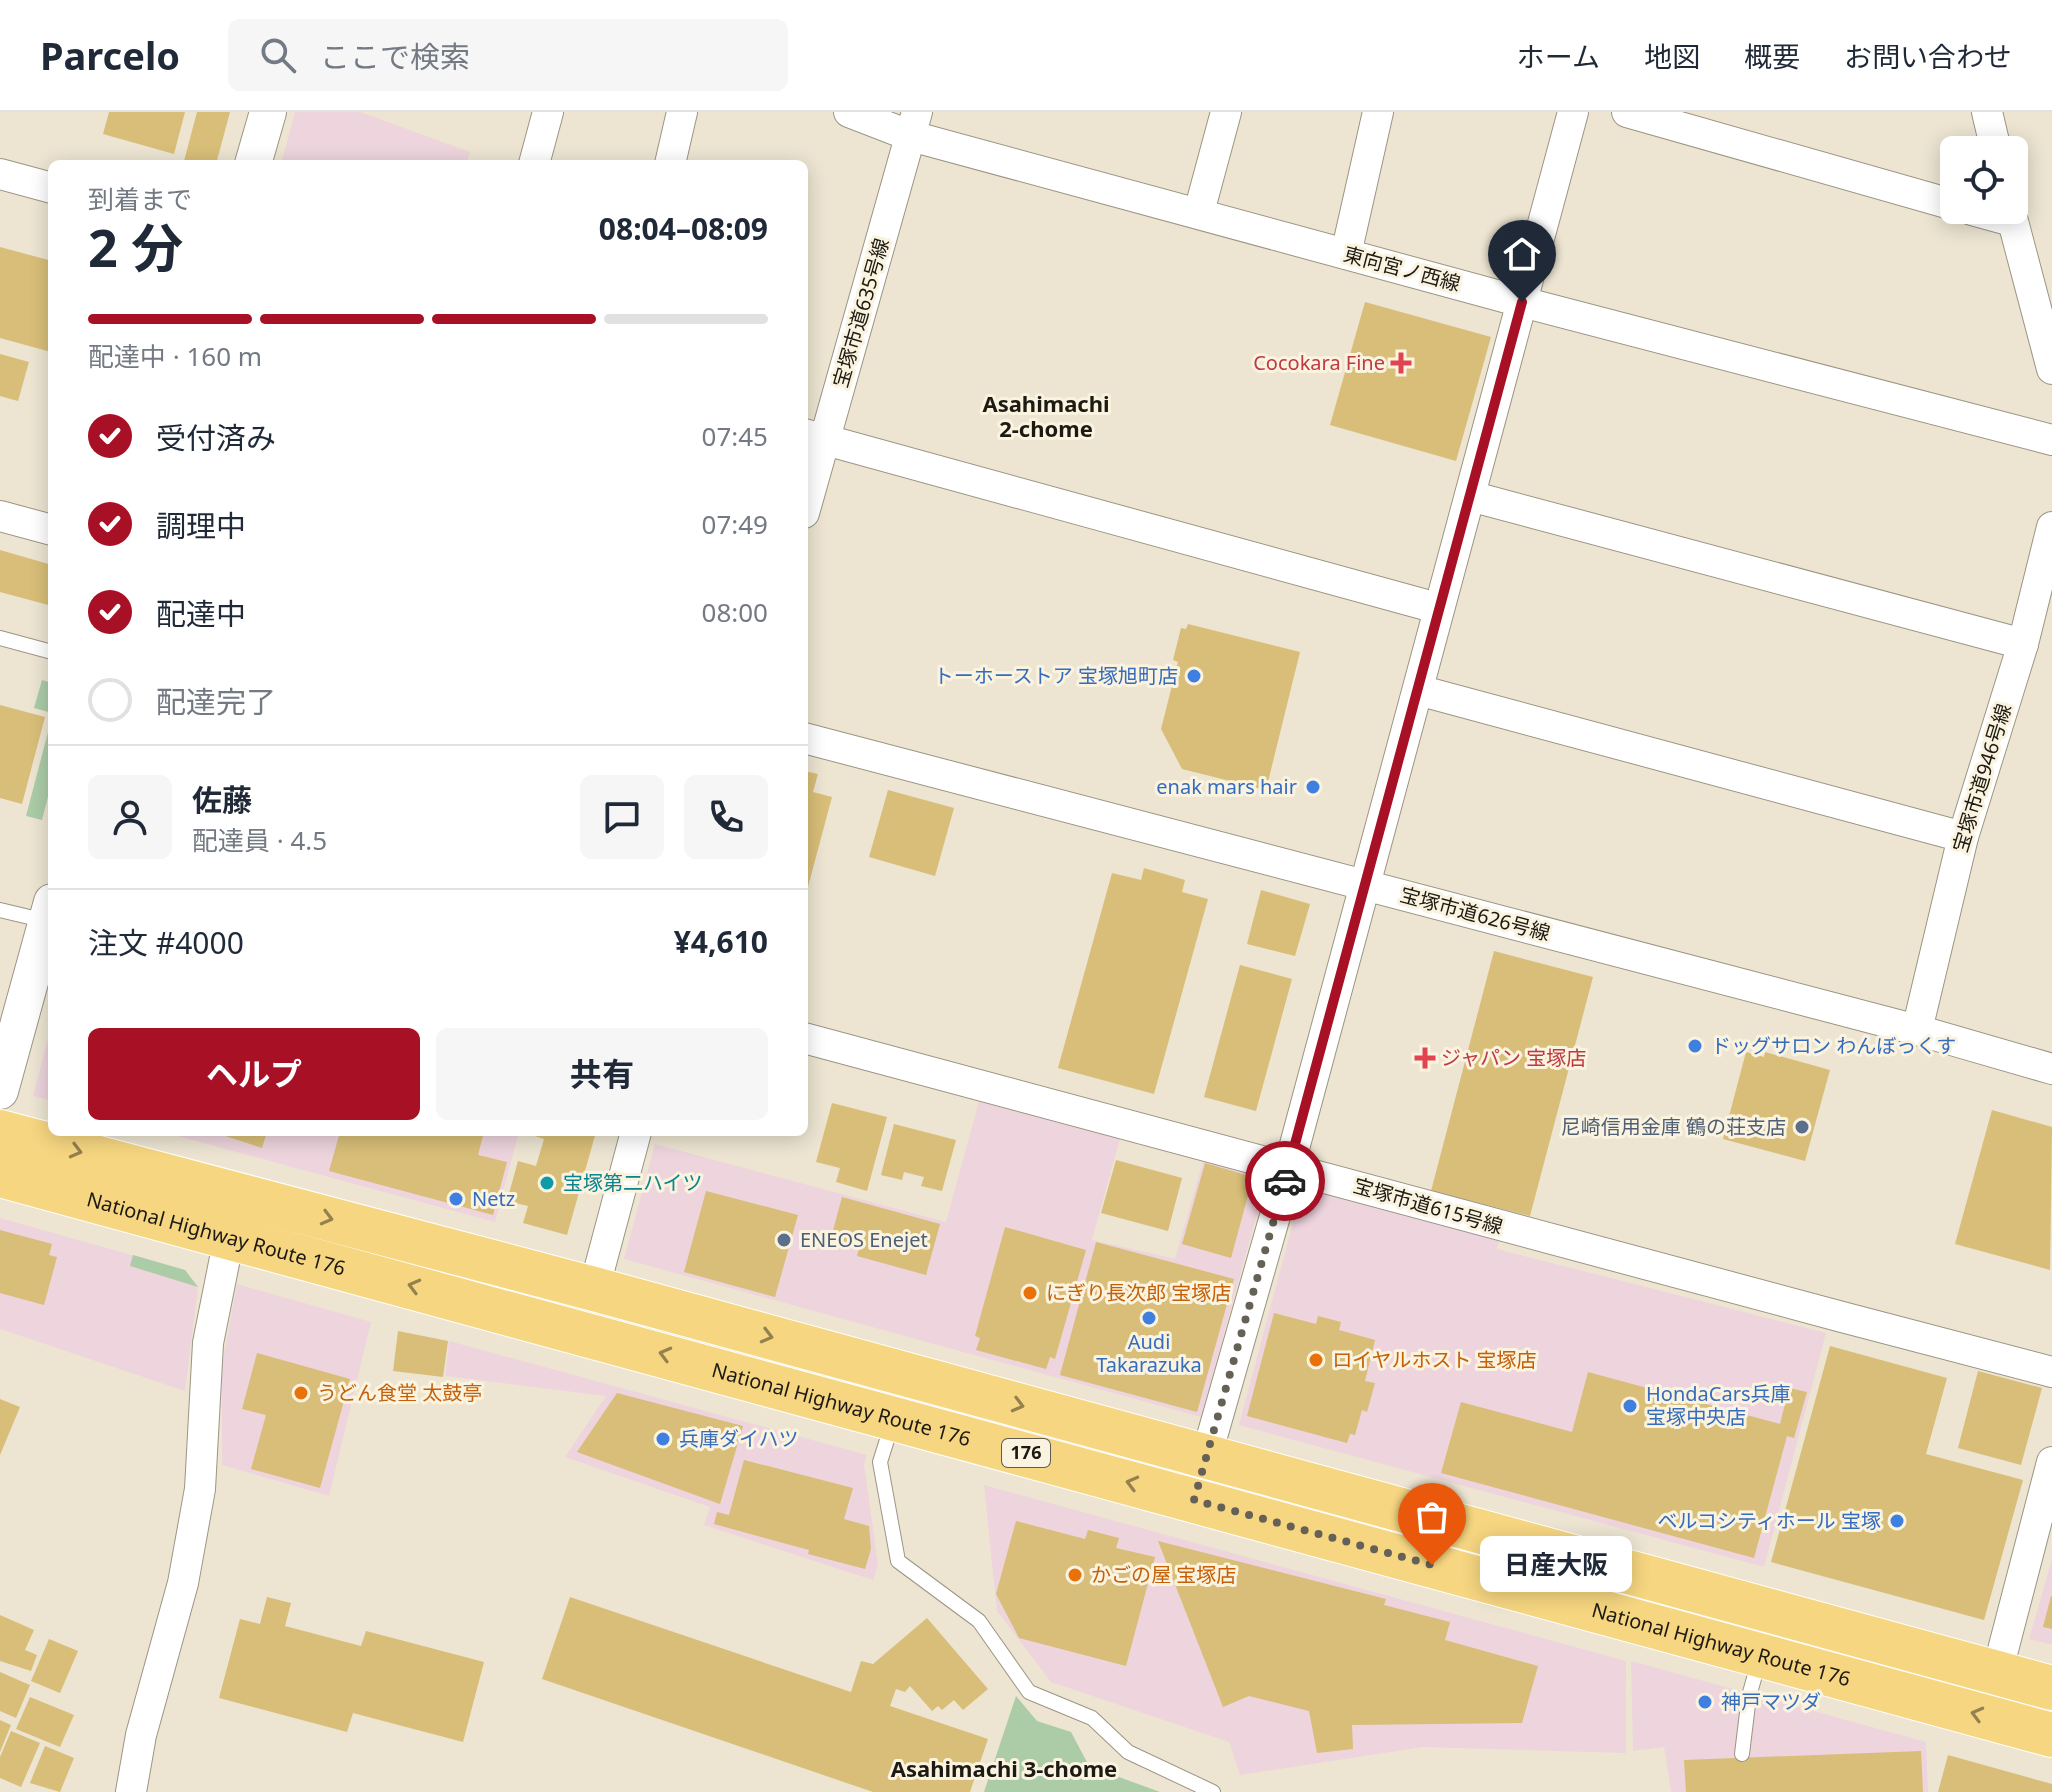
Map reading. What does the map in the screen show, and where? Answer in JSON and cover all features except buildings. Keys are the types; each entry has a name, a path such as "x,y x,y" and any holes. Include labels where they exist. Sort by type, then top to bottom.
{"highway":[{"name":"176","path":"0,1132 594,1289 2052,1688"},
{"name":"National Highway Route 176","path":"0,1175 2052,1735"}],"street":[{"path":"254,160 268,112"},
{"path":"535,160 548,112"},
{"path":"671,160 682,112"},
{"name":"東向宮ノ西線","path":"849,112 914,124 1199,212 1522,302 2052,440"},
{"path":"1199,212 1226,112"},
{"path":"1346,254 1378,112"},
{"path":"1194,1500 1289,1167 1573,112"},
{"path":"1627,112 1940,201"},
{"path":"1987,112 1993,136"},
{"name":"宝塚市道635号線","path":"808,483 814,438 914,124"},
{"path":"0,174 48,187"},
{"path":"2013,224 2052,369"},
{"path":"814,438 1437,608"},
{"path":"1470,496 2023,644"},
{"path":"0,516 48,529"},
{"name":"宝塚市道946号線","path":"1917,1030 1963,837 2023,644 2052,527"},
{"path":"1418,690 1963,837"},
{"name":"宝塚市道626号線","path":"808,739 1917,1030 2052,1069"},
{"path":"0,1091 48,922"},
{"name":"宝塚市道615号線","path":"808,1039 1289,1167 1568,1246 2052,1372"},
{"path":"594,1289 635,1136"},
{"path":"131,1792 141,1735 183,1583 200,1489 208,1343 229,1238"},
{"path":"1997,1673 2052,1462"}],"lane":[{"path":"0,638 48,651"},
{"path":"0,910 48,915"},
{"path":"894,1417 880,1462 898,1561 979,1621 1029,1692 1092,1718 1128,1752 1213,1792"},
{"path":"1742,1754 1749,1696 1760,1656"}],"shaded area":[{"path":"295,112 360,112 470,152 467,160 282,160"},
{"path":"48,1039 48,1100 33,1096"},
{"path":"979,1101 1120,1139 1092,1240 1175,1259 1203,1161 1254,1175 1263,1192 1201,1417 624,1259 655,1144 946,1222"},
{"name":"Netz","path":"178,1136 518,1136 495,1222"},
{"name":"HondaCars兵庫 宝塚中央店","path":"1318,1189 1500,1239 1497,1249 1826,1333 1764,1567 1239,1425 1299,1200"},
{"path":"0,1218 185,1270 198,1287 185,1391 0,1329"},
{"path":"237,1284 371,1322 329,1496 222,1465 222,1365"},
{"path":"449,1341 867,1455 864,1464 878,1565 873,1580 704,1525 710,1507 565,1457 606,1396 445,1376"},
{"path":"984,1485 1626,1661 1626,1753 1423,1747 1240,1775 1229,1742 1051,1682 997,1611"},
{"path":"2052,1559 2052,1645 2029,1639"},
{"name":"神戸マツダ","path":"1631,1661 1926,1742 1928,1792 1671,1792 1664,1747 1633,1751"}],"green space":[{"path":"42,680 48,682 48,712 34,708"},
{"path":"48,732 48,797 42,820 26,816"},
{"path":"133,1255 185,1270 198,1287 130,1266"},
{"path":"1016,1696 1037,1721 1071,1732 1089,1766 1160,1792 984,1792"}],"way so far":[{"path":"1285,1181 1194,1500 1432,1565"}],"place":[{"name":"Cocokara Fine","path":"1401,363"},
{"name":"トーホーストア 宝塚旭町店","path":"1194,676"},
{"name":"enak mars hair","path":"1313,787"},
{"name":"ドッグサロン わんぼっくす","path":"1695,1046"},
{"name":"ジャパン 宝塚店","path":"1425,1058"},
{"name":"尼崎信用金庫 鶴の荘支店","path":"1802,1127"},
{"name":"宝塚第二ハイツ","path":"547,1183"},
{"name":"Netz","path":"456,1199"},
{"name":"ENEOS Enejet","path":"784,1240"},
{"name":"にぎり長次郎 宝塚店","path":"1030,1293"},
{"name":"Audi Takarazuka","path":"1149,1318"},
{"name":"ロイヤルホスト 宝塚店","path":"1316,1360"},
{"name":"うどん食堂 太鼓亭","path":"301,1393"},
{"name":"HondaCars兵庫 宝塚中央店","path":"1630,1406"},
{"name":"兵庫ダイハツ","path":"663,1439"},
{"name":"ベルコシティホール 宝塚","path":"1897,1521"},
{"name":"日産大阪","path":"1432,1565"},
{"name":"かごの屋 宝塚店","path":"1075,1575"},
{"name":"神戸マツダ","path":"1705,1702"}],"district":[{"name":"Asahimachi 2-chome","path":"1046,416"},
{"name":"Asahimachi 3-chome","path":"1004,1769"}],"route":[{"path":"1285,1181 1418,690 1437,608 1522,302"}]}
